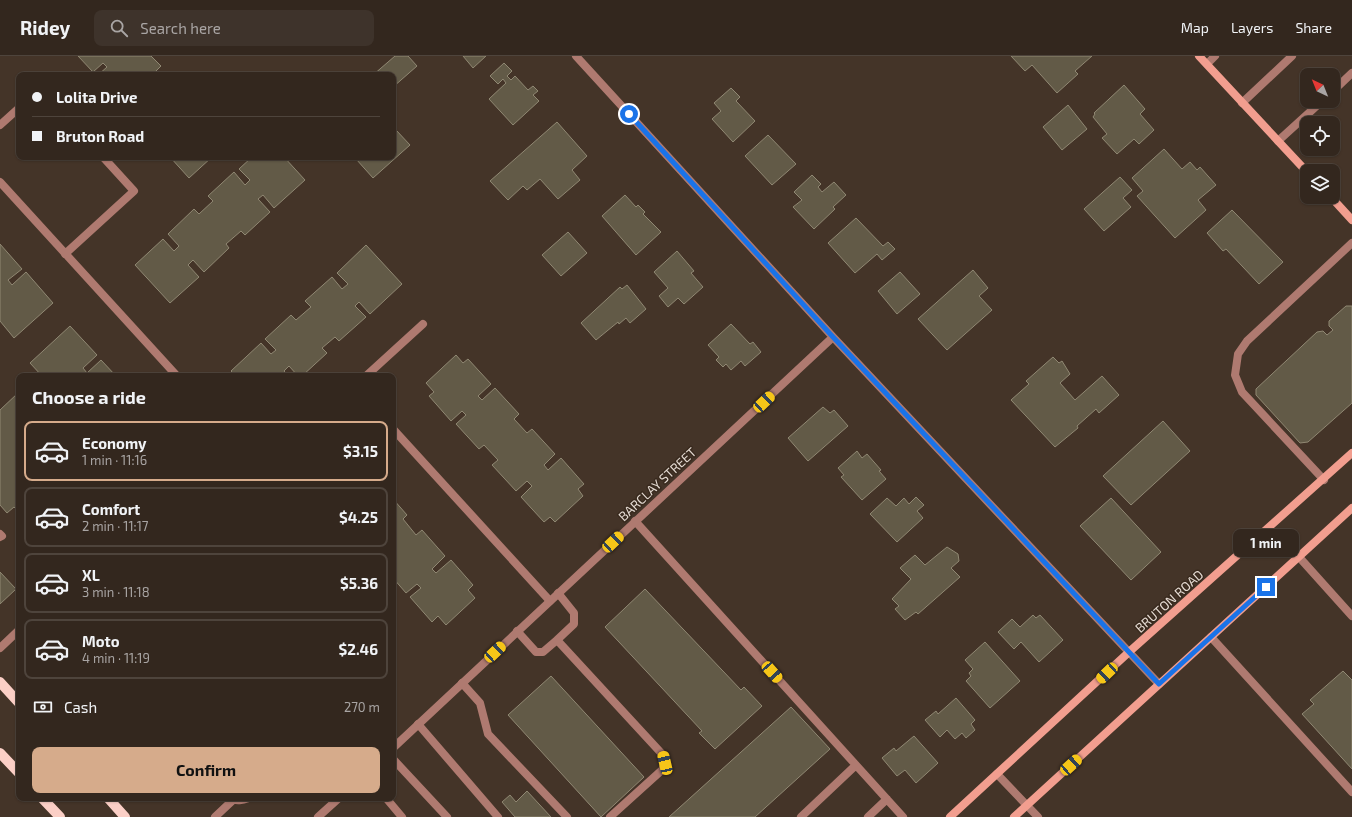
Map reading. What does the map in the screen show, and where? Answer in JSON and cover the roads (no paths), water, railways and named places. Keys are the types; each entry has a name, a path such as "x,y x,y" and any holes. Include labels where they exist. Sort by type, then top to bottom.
{"main road":[{"path":"1199,56 1300,164"},
{"path":"1337,204 1352,220"},
{"name":"BRUTON ROAD","path":"950,817 1129,652 1324,480 1352,453"},
{"path":"1014,817 1352,508"},
{"path":"0,682 16,700"},
{"path":"0,753 16,770"},
{"path":"45,801 60,817"},
{"path":"111,801 125,817"}],"street":[{"path":"576,56 833,337 1159,684"},
{"path":"1207,64 1215,56"},
{"path":"1242,103 1292,56"},
{"path":"1340,84 1352,73"},
{"path":"1278,140 1314,108"},
{"path":"0,125 16,111"},
{"path":"65,254 134,191 106,160"},
{"path":"0,182 174,373"},
{"path":"1324,480 1242,392 1235,375 1238,354 1247,341 1352,243"},
{"path":"369,373 423,324"},
{"name":"BARCLAY STREET","path":"396,745 833,337"},
{"path":"396,432 550,600"},
{"path":"635,521 903,817"},
{"path":"0,534 2,536 0,537"},
{"path":"1299,557 1352,616"},
{"path":"517,631 536,652 543,652 557,640 574,624 574,613 558,593"},
{"path":"0,648 16,635"},
{"path":"1211,637 1352,792"},
{"path":"557,640 663,755 665,763 662,770 610,817"},
{"path":"462,683 480,703 488,734 567,817"},
{"path":"418,724 498,817"},
{"path":"396,762 447,817"},
{"path":"801,817 856,765"},
{"path":"997,774 1038,817"},
{"path":"868,817 887,799"},
{"path":"214,817 230,801"},
{"path":"318,817 336,801"},
{"path":"389,801 402,817"}]}
